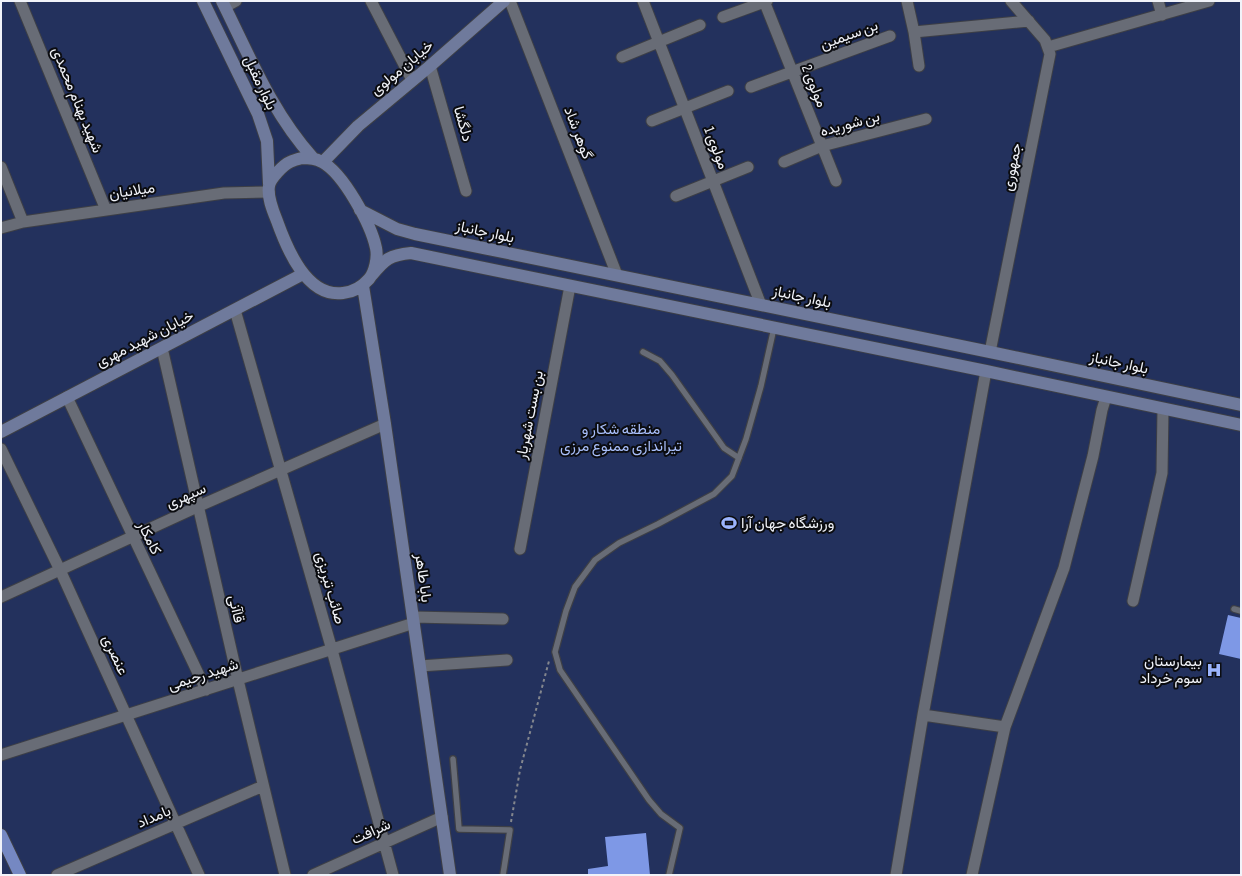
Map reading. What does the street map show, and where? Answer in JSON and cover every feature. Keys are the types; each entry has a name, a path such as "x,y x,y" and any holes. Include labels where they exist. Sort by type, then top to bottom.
{"main road":[{"name":"بلوار مقبل","path":"203,1 258,114 267,141 269,188"},
{"name":"خیابان مولوی","path":"318,160 430,66 504,1"},
{"name":"بلوار مقبل","path":"228,3 275,107 291,132 318,160"},
{"path":"372,276 376,249 371,233 360,210 335,172 318,160 302,158 289,162 278,172 269,188 272,209 292,256 303,274 312,283 335,294 349,292 363,286 372,276 382,263 396,255 411,253 1241,425"},
{"name":"بلوار جانباز","path":"360,210 396,229 1241,405"},
{"name":"خیابان شهید مهری","path":"1,432 303,274"},
{"name":"بابا طاهر","path":"363,286 385,424 450,875"},
{"path":"986,371 990,352"},
{"path":"1,835 20,875"}],"street":[{"name":"شهید بهنام محمدی","path":"20,1 106,210"},
{"path":"371,1 412,80"},
{"name":"گوهر شاد","path":"510,1 617,275"},
{"name":"مولوی 1","path":"643,1 762,305"},
{"path":"723,17 765,1"},
{"name":"مولوی 2","path":"765,1 836,181"},
{"path":"907,1 914,32 919,66"},
{"path":"1011,1 1045,40 1048,47 1210,1"},
{"path":"1158,1 1162,15"},
{"path":"914,32 1029,21"},
{"path":"622,57 700,25"},
{"name":"بن سیمین","path":"751,87 890,36"},
{"name":"جمهوری","path":"990,352 1050,54 1048,47"},
{"name":"دلگشا","path":"430,66 466,191"},
{"path":"652,121 728,91"},
{"name":"بن شوریده","path":"784,162 822,146 926,119"},
{"path":"1,167 23,222"},
{"path":"676,196 748,167"},
{"name":"میلانیان","path":"1,228 23,222 224,193 269,188"},
{"name":"بن بست شهریار","path":"520,549 570,286"},
{"name":"صائب تبریزی","path":"235,310 332,650 392,875"},
{"name":"قاآنی","path":"162,348 197,507 285,875"},
{"path":"896,875 923,715 986,371"},
{"path":"972,875 1005,727 1064,568 1093,456 1106,397"},
{"name":"کامکار","path":"67,398 206,690"},
{"path":"1133,601 1162,473 1163,409"},
{"name":"سپهری","path":"1,597 197,507 385,424"},
{"name":"عنصری","path":"1,449 60,570 198,875"},
{"name":"شهید رحیمی","path":"1,755 332,650 413,620 504,619"},
{"path":"420,666 507,660"},
{"path":"923,715 1005,727"},
{"name":"بامداد","path":"57,875 263,786"},
{"name":"شرافت","path":"313,875 442,817"}],"lane":[{"path":"669,875 680,828 661,814 649,800 560,670 555,652 566,611 575,587 595,560 619,543 714,494 732,476 746,439 757,401 774,328"},
{"path":"643,352 660,361 672,375 724,448 739,458"},
{"path":"1234,609 1241,610"},
{"path":"453,759 459,829 510,830 503,875"}],"path":[{"path":"510,830 522,763 548,664 555,652"}],"green space":[{"name":"منطقه شکار و تیراندازی ممنوع مرزی","path":"1,1 1241,1 1241,875 1,875"}],"building":[{"path":"1228,615 1241,618 1241,659 1219,654"},
{"path":"646,833 650,875 588,875 588,869 608,866 605,837"}],"place":[{"name":"ورزشگاه جهان آرا","path":"729,523"},
{"name":"بیمارستان سوم خرداد","path":"1214,670"}]}
